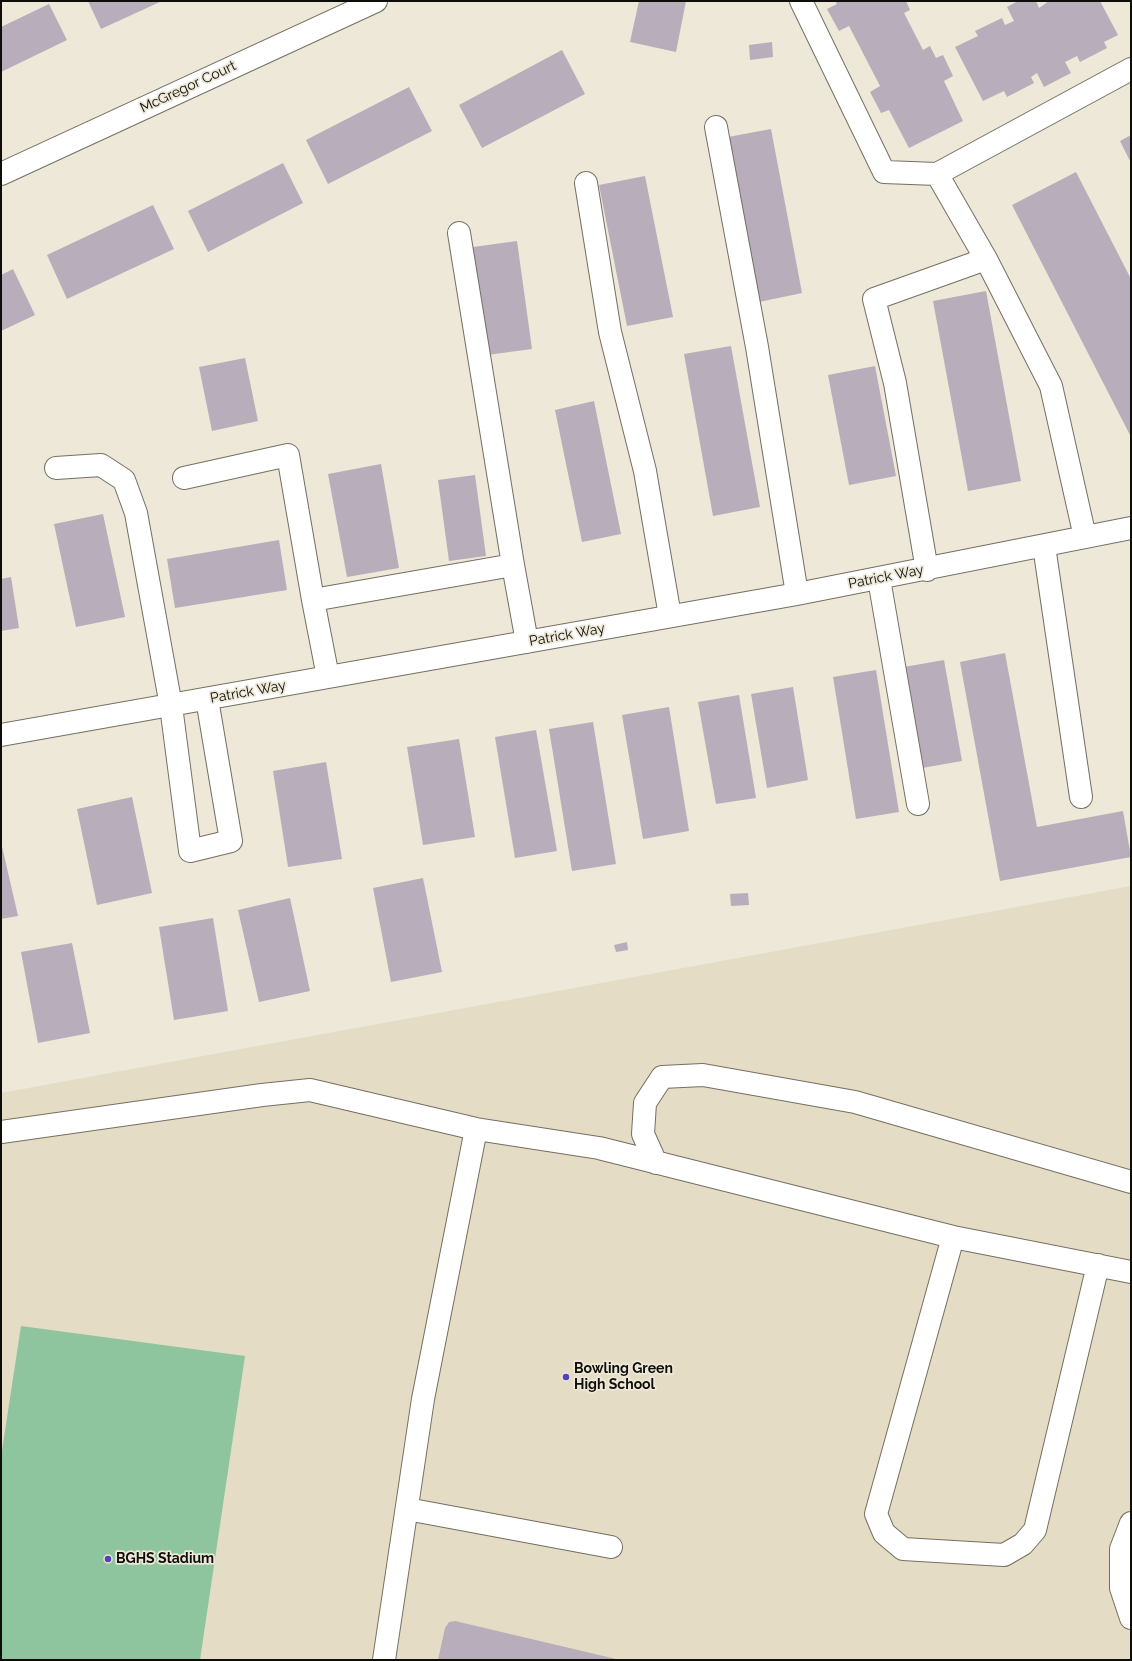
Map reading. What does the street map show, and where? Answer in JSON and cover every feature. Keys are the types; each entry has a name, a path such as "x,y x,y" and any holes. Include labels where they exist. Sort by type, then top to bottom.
{"street":[{"name":"McGregor Court","path":"1,174 376,1"},
{"path":"801,1 884,172 937,174 1131,69"},
{"path":"716,127 757,347 797,594"},
{"path":"937,174 986,259 1051,386 1085,537"},
{"path":"586,183 610,332 645,471 670,616"},
{"path":"459,233 513,566 527,642"},
{"path":"927,570 895,383 874,299 986,259"},
{"path":"184,478 288,455 328,677"},
{"path":"56,468 102,465 124,480 136,513 171,706 190,851 231,842 207,700"},
{"name":"Patrick Way","path":"1,735 207,700 879,579 1131,528"},
{"path":"1044,546 1081,797"},
{"path":"313,600 513,566"},
{"path":"879,579 918,804"},
{"path":"656,1163 643,1134 645,1103 662,1077 703,1075 855,1102 1131,1182"},
{"path":"1,1132 262,1095 310,1090 476,1129 599,1148 953,1237 1131,1272"},
{"path":"384,1660 423,1399 476,1129"},
{"path":"953,1237 876,1514 884,1533 904,1549 1004,1555 1023,1544 1035,1530 1098,1265"},
{"path":"407,1509 612,1547"},
{"path":"1131,1523 1121,1549 1121,1588 1131,1618"}],"shaded area":[{"name":"Bowling Green High School","path":"1131,886 1131,1660 1,1660 1,1093"}],"green space":[{"name":"BGHS Stadium","path":"21,1326 245,1356 200,1660 1,1660 1,1457"}],"building":[{"path":"88,1 162,1 101,29"},
{"path":"639,1 686,1 676,52 630,42"},
{"path":"835,1 906,1 910,10 904,13 923,50 930,46 936,58 943,55 953,76 944,81 963,121 909,148 889,110 881,113 870,92 880,86 849,26 839,31 827,9 837,4"},
{"path":"1018,1 1036,1 1039,8 1049,1 1100,1 1118,35 1104,42 1107,48 1080,62 1077,56 1065,62 1071,73 1044,87 1037,73 1031,77 1034,83 1007,97 1004,91 983,101 955,47 978,36 975,31 1002,18 1005,25 1014,21 1007,7"},
{"path":"49,4 67,40 1,72 1,27"},
{"path":"772,42 773,57 750,60 749,45"},
{"path":"562,50 585,94 482,148 459,105"},
{"path":"409,87 432,131 328,184 306,140"},
{"path":"771,129 802,293 759,302 728,137"},
{"path":"1131,135 1131,163 1120,141"},
{"path":"283,163 303,203 208,252 188,211"},
{"path":"1076,172 1131,279 1131,437 1012,205"},
{"path":"645,176 673,317 627,326 599,185"},
{"path":"153,205 174,249 67,299 47,255"},
{"path":"517,241 532,349 487,355 473,247"},
{"path":"13,269 35,315 1,331 1,275"},
{"path":"986,291 1021,481 968,491 933,301"},
{"path":"731,346 760,507 713,516 684,354"},
{"path":"245,358 258,421 212,431 199,367"},
{"path":"875,366 896,476 849,485 828,375"},
{"path":"594,401 621,534 582,542 555,410"},
{"path":"381,464 399,568 347,577 328,474"},
{"path":"475,475 486,556 449,561 438,480"},
{"path":"103,514 125,617 76,627 54,524"},
{"path":"279,540 287,590 175,608 167,559"},
{"path":"11,577 19,628 1,631 1,579"},
{"path":"1005,653 1037,827 1123,811 1131,857 1000,881 960,662"},
{"path":"944,660 962,761 922,768 904,667"},
{"path":"876,670 899,812 856,819 833,677"},
{"path":"793,687 808,780 767,788 751,694"},
{"path":"739,695 756,798 716,804 698,702"},
{"path":"669,707 689,831 643,839 622,715"},
{"path":"593,722 616,864 572,871 549,729"},
{"path":"536,730 557,851 515,858 495,737"},
{"path":"459,739 475,837 423,845 407,747"},
{"path":"326,762 342,859 288,867 273,771"},
{"path":"132,797 152,893 97,905 77,809"},
{"path":"1,842 18,916 1,919"},
{"path":"423,878 442,972 391,982 373,888"},
{"path":"748,893 749,905 731,906 730,894"},
{"path":"290,898 310,991 259,1002 238,910"},
{"path":"213,918 228,1011 174,1020 159,927"},
{"path":"627,942 628,950 616,952 614,945"},
{"path":"72,943 90,1033 38,1043 21,952"},
{"path":"455,1621 616,1660 438,1660 445,1628 449,1622"}],"place":[{"name":"Bowling Green High School","path":"566,1377"},
{"name":"BGHS Stadium","path":"108,1559"}]}
